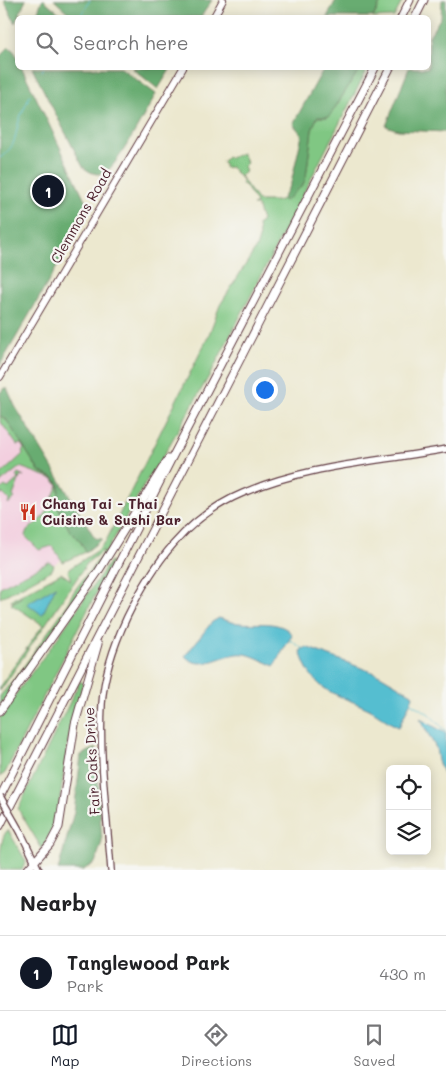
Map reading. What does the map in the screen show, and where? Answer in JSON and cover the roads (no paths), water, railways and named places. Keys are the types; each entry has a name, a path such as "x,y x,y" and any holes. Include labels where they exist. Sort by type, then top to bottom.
{"highway":[{"path":"402,15 410,0"},
{"path":"416,15 423,2"},
{"path":"0,796 175,452 374,70"},
{"path":"0,826 389,70"},
{"path":"0,711 79,601 166,462 175,452"},
{"path":"26,870 50,844 59,827 75,724 102,630"}],"main road":[{"path":"215,15 223,0"},
{"name":"Clemmons Road","path":"0,377 182,70"}],"street":[{"name":"Fair Oaks Drive","path":"111,870 101,720 104,687 116,641 139,592 155,565 194,523 217,506 243,492 324,468 446,449"},
{"path":"0,796 36,861 39,870"}],"water":[{"path":"56,586 42,615 28,604 28,603"},
{"path":"219,618 236,623 275,625 288,630 292,635 274,666 245,654 237,654 199,663 185,656 212,622"},
{"path":"306,647 380,675 412,694 413,697 399,727 369,709 335,694 318,683 305,665 300,651"},
{"path":"420,719 446,733 446,781 438,761 436,748"}],"waterway":[{"path":"81,15 90,0"},
{"path":"0,158 9,150 15,140 20,118 30,95"},
{"path":"290,640 303,649"},
{"path":"409,702 429,714 446,731"}],"place":[{"name":"Tanglewood Park","path":"48,191"},
{"name":"Chang Tai - Thai Cuisine & Sushi Bar","path":"28,512"}]}
